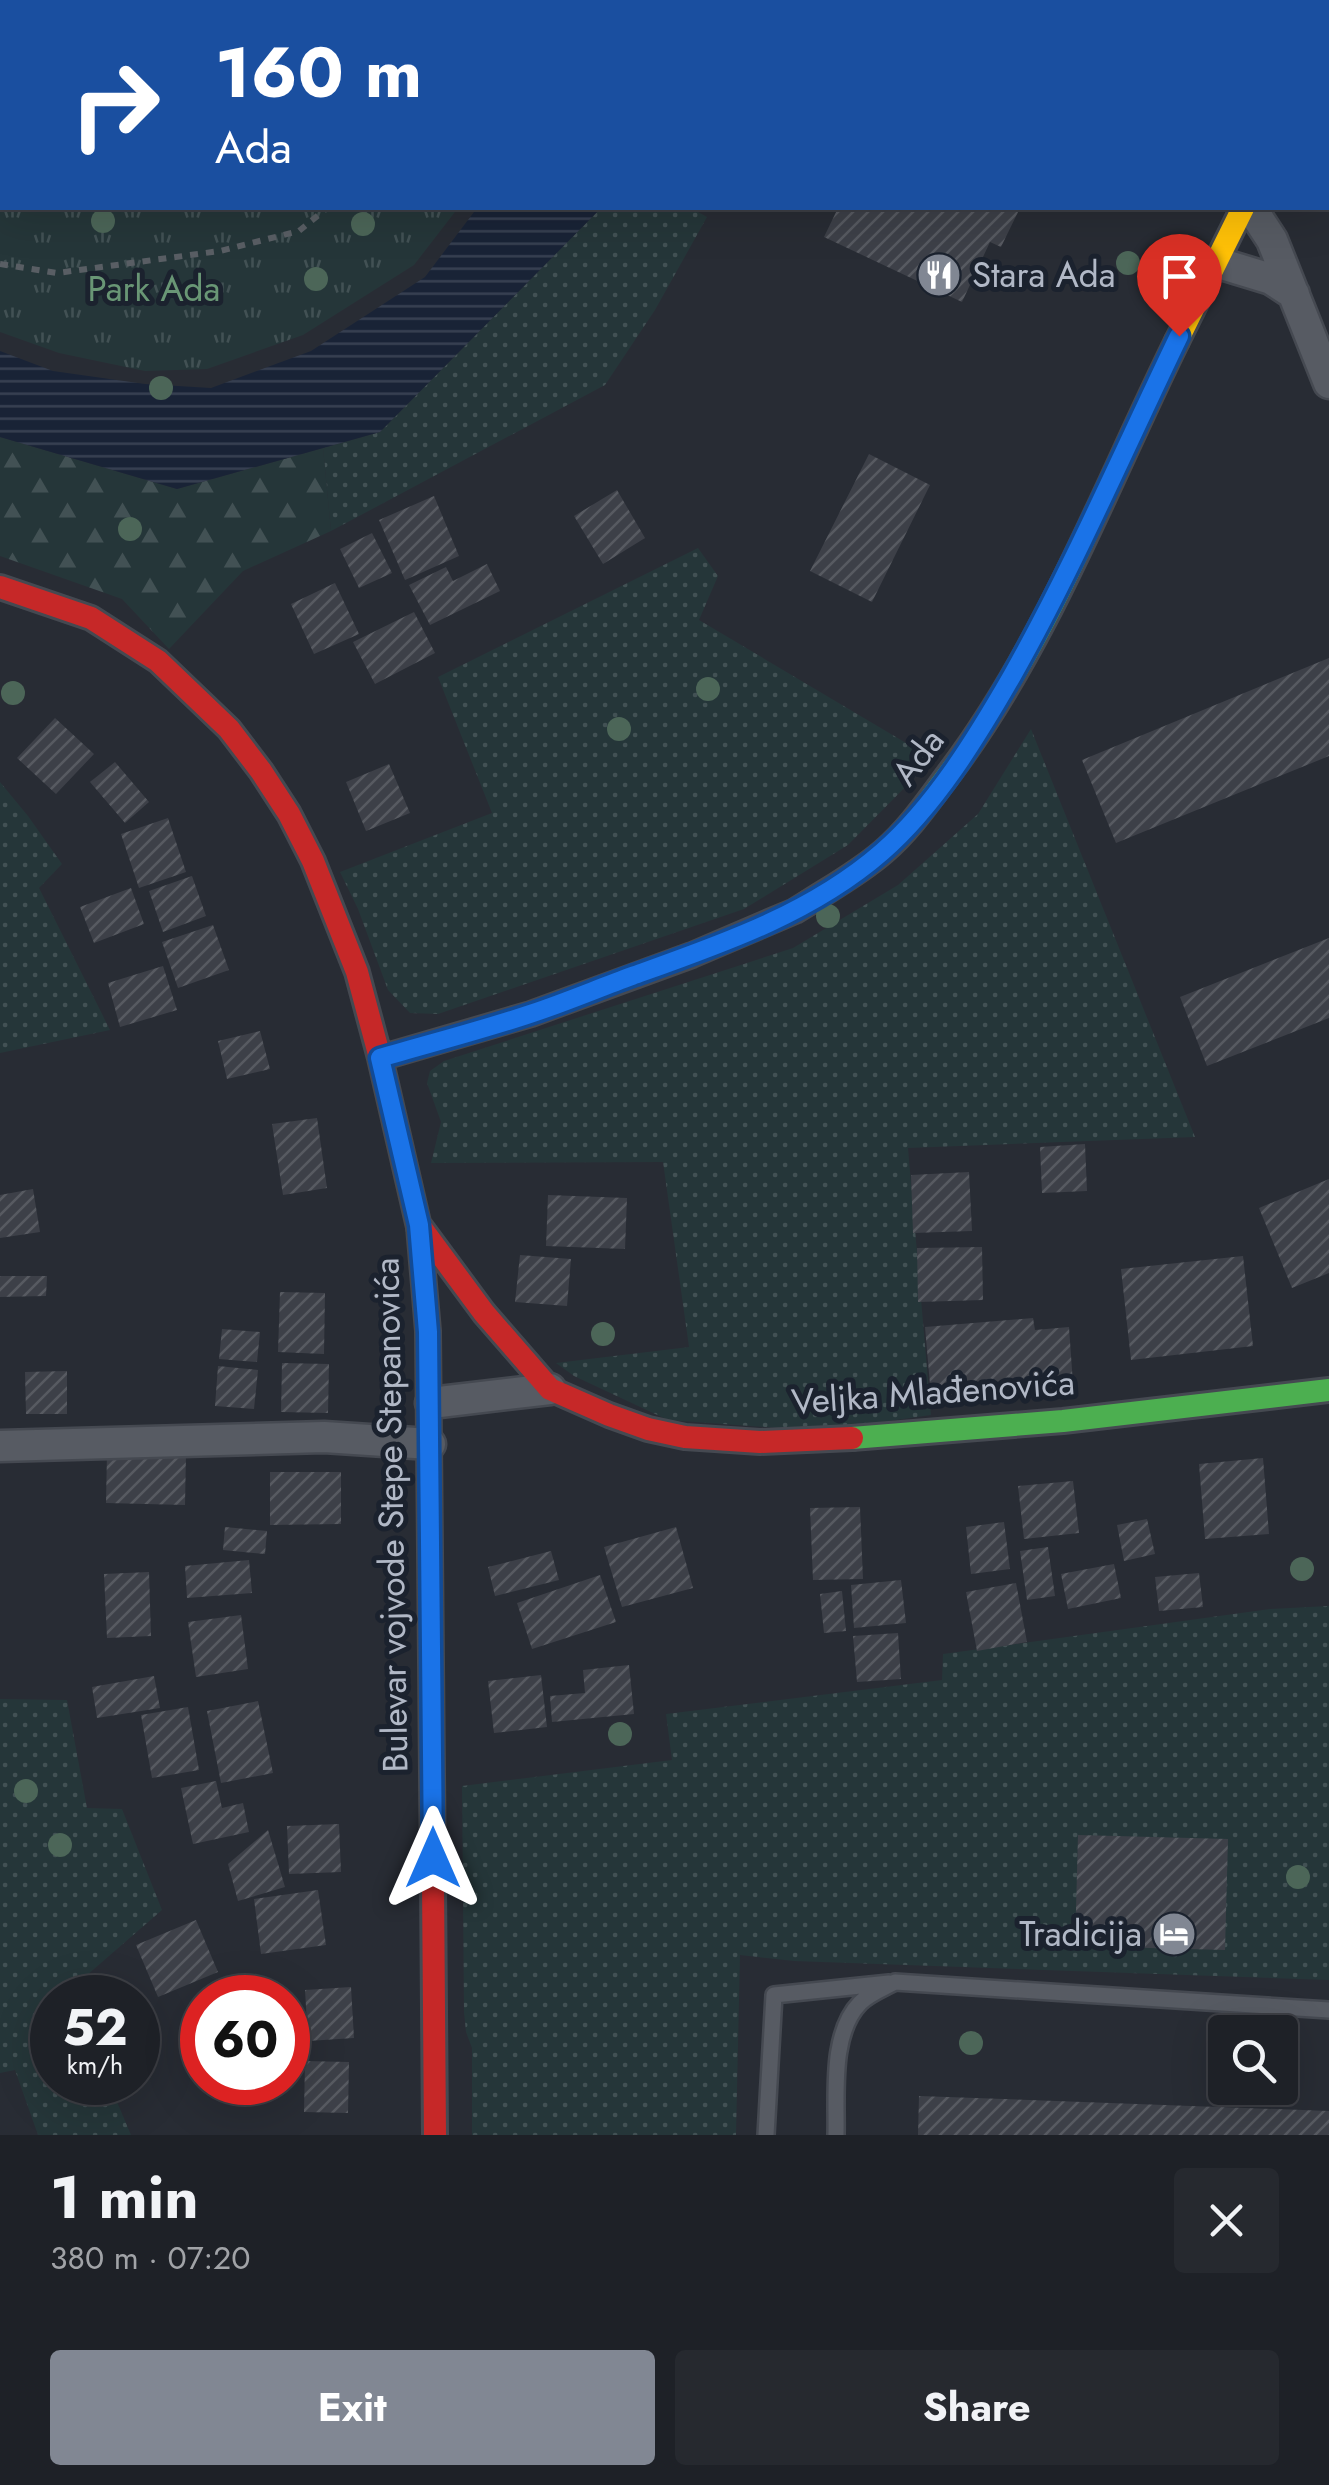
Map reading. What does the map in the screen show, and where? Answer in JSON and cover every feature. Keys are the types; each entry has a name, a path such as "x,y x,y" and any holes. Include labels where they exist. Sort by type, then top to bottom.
{"street":[{"name":"Ada","path":"380,1058 531,1014 692,956 795,911 883,852 920,813 980,732 1032,641 1242,210"},
{"path":"1253,210 1272,240 1329,383"},
{"path":"1215,262 1270,279 1294,294"},
{"name":"Bulevar vojvode Stepe Stepanovića","path":"0,587 91,618 129,641 188,688 228,728 290,814 357,972 419,1225 428,1332 435,2135"},
{"name":"Veljka Mlađenovića","path":"419,1225 484,1313 550,1389 648,1429 685,1436 760,1442 838,1439 1044,1422 1329,1390"},
{"path":"430,1403 550,1389"},
{"path":"0,1446 324,1437 430,1444"}],"lane":[{"path":"766,2135 774,1995 895,1982 1329,2010"},
{"path":"836,2135 839,2041 844,2024 862,2001 895,1982"}],"path":[{"path":"0,264 57,274 220,251 299,231 325,210"}],"green space":[{"name":"Park Ada","path":"0,210 456,210 414,265 303,335 207,369 145,371 59,353 0,332"},
{"path":"599,210 695,210 707,217 655,310 605,385 331,531 323,448 380,432"},
{"path":"0,437 177,489 323,448 331,531 243,571 169,649 122,599 0,556"},
{"path":"698,548 718,576 699,620 933,759 848,845 744,909 438,1014 410,1013 388,990 340,872 492,813 438,677"},
{"path":"1031,729 1195,1137 908,1148 931,1415 819,1431 668,1420 574,1376 556,1363 689,1347 663,1162 431,1163 441,1122 427,1083 430,1071 444,1061 793,948 898,885 978,814"},
{"path":"0,782 62,864 39,888 110,1030 0,1053"},
{"path":"1329,1606 1329,1980 794,1961 740,1955 736,2135 472,2135 472,2048 464,2012 462,1786 672,1760 666,1714 942,1680 943,1654 1270,1609"},
{"path":"0,1699 67,1700 87,1808 122,1809 162,1910 87,1975 30,1975 30,2105 118,2105 131,2135 38,2135 15,2070 0,2073"}],"water":[{"path":"475,210 599,210 380,432 177,489 0,437 0,351 53,371 145,384 211,388 311,351 425,277"}],"building":[{"name":"Stara Ada","path":"837,210 1019,210 1001,247 990,242 962,302 824,237"},
{"path":"869,454 930,485 872,602 810,571"},
{"path":"617,490 645,538 603,564 574,516"},
{"path":"434,496 459,556 405,580 379,520"},
{"path":"372,533 392,573 359,588 340,549"},
{"path":"487,564 500,591 430,625 409,585 446,567 453,581"},
{"path":"335,583 359,634 314,654 291,604"},
{"path":"414,612 435,653 375,684 353,642"},
{"path":"1329,658 1329,756 1116,843 1082,760"},
{"path":"55,718 94,754 56,794 17,758"},
{"path":"115,762 149,802 125,823 90,782"},
{"path":"389,764 410,813 366,831 346,782"},
{"path":"168,818 186,872 139,888 121,834"},
{"path":"192,876 206,916 163,932 149,891"},
{"path":"131,888 144,924 94,943 80,907"},
{"path":"213,925 229,970 178,988 162,942"},
{"path":"1329,938 1329,1018 1207,1066 1180,997"},
{"path":"163,966 177,1010 120,1027 108,983"},
{"path":"260,1031 270,1069 227,1079 218,1041"},
{"path":"317,1118 327,1188 283,1195 272,1124"},
{"path":"1085,1144 1087,1191 1042,1193 1040,1147"},
{"path":"969,1172 972,1231 913,1233 911,1175"},
{"path":"1329,1179 1329,1273 1292,1288 1259,1208"},
{"path":"33,1189 40,1232 0,1238 0,1195"},
{"path":"548,1195 627,1198 625,1249 546,1246"},
{"path":"982,1247 983,1300 918,1302 917,1248"},
{"path":"520,1255 571,1259 567,1306 515,1302"},
{"path":"1243,1256 1253,1346 1131,1360 1121,1269"},
{"path":"0,1276 47,1276 46,1296 0,1297"},
{"path":"280,1292 325,1293 324,1354 278,1352"},
{"path":"1033,1318 1035,1330 1069,1327 1073,1384 931,1396 925,1327"},
{"path":"222,1329 260,1332 257,1362 219,1359"},
{"path":"282,1363 329,1364 328,1413 281,1412"},
{"path":"218,1366 258,1370 254,1409 215,1406"},
{"path":"67,1371 67,1414 26,1414 25,1372"},
{"path":"107,1452 186,1454 185,1505 106,1503"},
{"path":"1263,1458 1269,1534 1205,1539 1199,1464"},
{"path":"270,1472 341,1472 341,1524 270,1525"},
{"path":"1073,1481 1079,1533 1024,1539 1018,1486"},
{"path":"860,1507 863,1579 813,1580 810,1508"},
{"path":"1147,1519 1155,1554 1124,1561 1117,1525"},
{"path":"1004,1522 1010,1569 971,1574 966,1527"},
{"path":"225,1527 267,1531 265,1554 223,1550"},
{"path":"676,1527 693,1588 622,1607 604,1547"},
{"path":"1048,1547 1055,1596 1027,1600 1020,1551"},
{"path":"551,1551 559,1580 495,1596 488,1567"},
{"path":"249,1560 252,1593 187,1598 185,1566"},
{"path":"1114,1564 1121,1598 1068,1609 1061,1574"},
{"path":"149,1572 151,1636 107,1638 104,1574"},
{"path":"1199,1573 1203,1607 1159,1611 1155,1577"},
{"path":"600,1575 616,1622 532,1649 517,1603"},
{"path":"901,1580 906,1623 854,1628 851,1585"},
{"path":"1016,1583 1027,1642 977,1651 966,1592"},
{"path":"842,1591 846,1631 824,1633 820,1594"},
{"path":"241,1615 248,1669 196,1677 188,1622"},
{"path":"898,1633 901,1679 857,1682 853,1636"},
{"path":"629,1665 634,1714 552,1722 550,1696 585,1693 583,1670"},
{"path":"541,1675 547,1727 494,1733 488,1681"},
{"path":"154,1676 160,1708 97,1718 92,1687"},
{"path":"258,1701 273,1773 221,1783 207,1711"},
{"path":"188,1707 199,1770 152,1778 141,1715"},
{"path":"216,1781 222,1808 243,1803 249,1832 193,1844 181,1788"},
{"path":"339,1824 341,1872 289,1874 287,1826"},
{"path":"268,1830 285,1887 238,1901 228,1864"},
{"path":"1078,1835 1228,1839 1225,1950 1075,1946"},
{"path":"318,1890 326,1945 261,1954 254,1899"},
{"path":"196,1920 218,1972 180,1975 180,1988 160,1996 160,1975 149,1975 136,1945"},
{"path":"351,1987 354,2038 310,2041 310,1990"},
{"path":"310,2061 349,2062 348,2113 304,2112 304,2105 310,2105"},
{"path":"919,2096 1329,2111 1329,2135 918,2135"}],"traffic: fast":[{"path":"808,903 893,843 986,721 1074,561 1177,341"},
{"path":"852,1438 1063,1421 1329,1390"}],"traffic: slow":[{"path":"1177,341 1242,210"},
{"path":"419,1227 428,1331 433,1883"}],"traffic: jam":[{"path":"0,587 91,618 158,661 229,729 261,771 313,861 357,972 419,1227"},
{"path":"380,1058 531,1014 692,955 808,903"},
{"path":"419,1225 484,1313 550,1389 648,1429 685,1437 760,1442 852,1438"},
{"path":"433,1883 435,2135"}],"place":[{"name":"Stara Ada","path":"939,275"},
{"name":"Tradicija","path":"1174,1934"}],"route":[{"path":"433,1858 428,1332 419,1225 380,1058 531,1014 692,956 795,911 883,852 920,813 980,732 1076,554 1179,336"}]}
